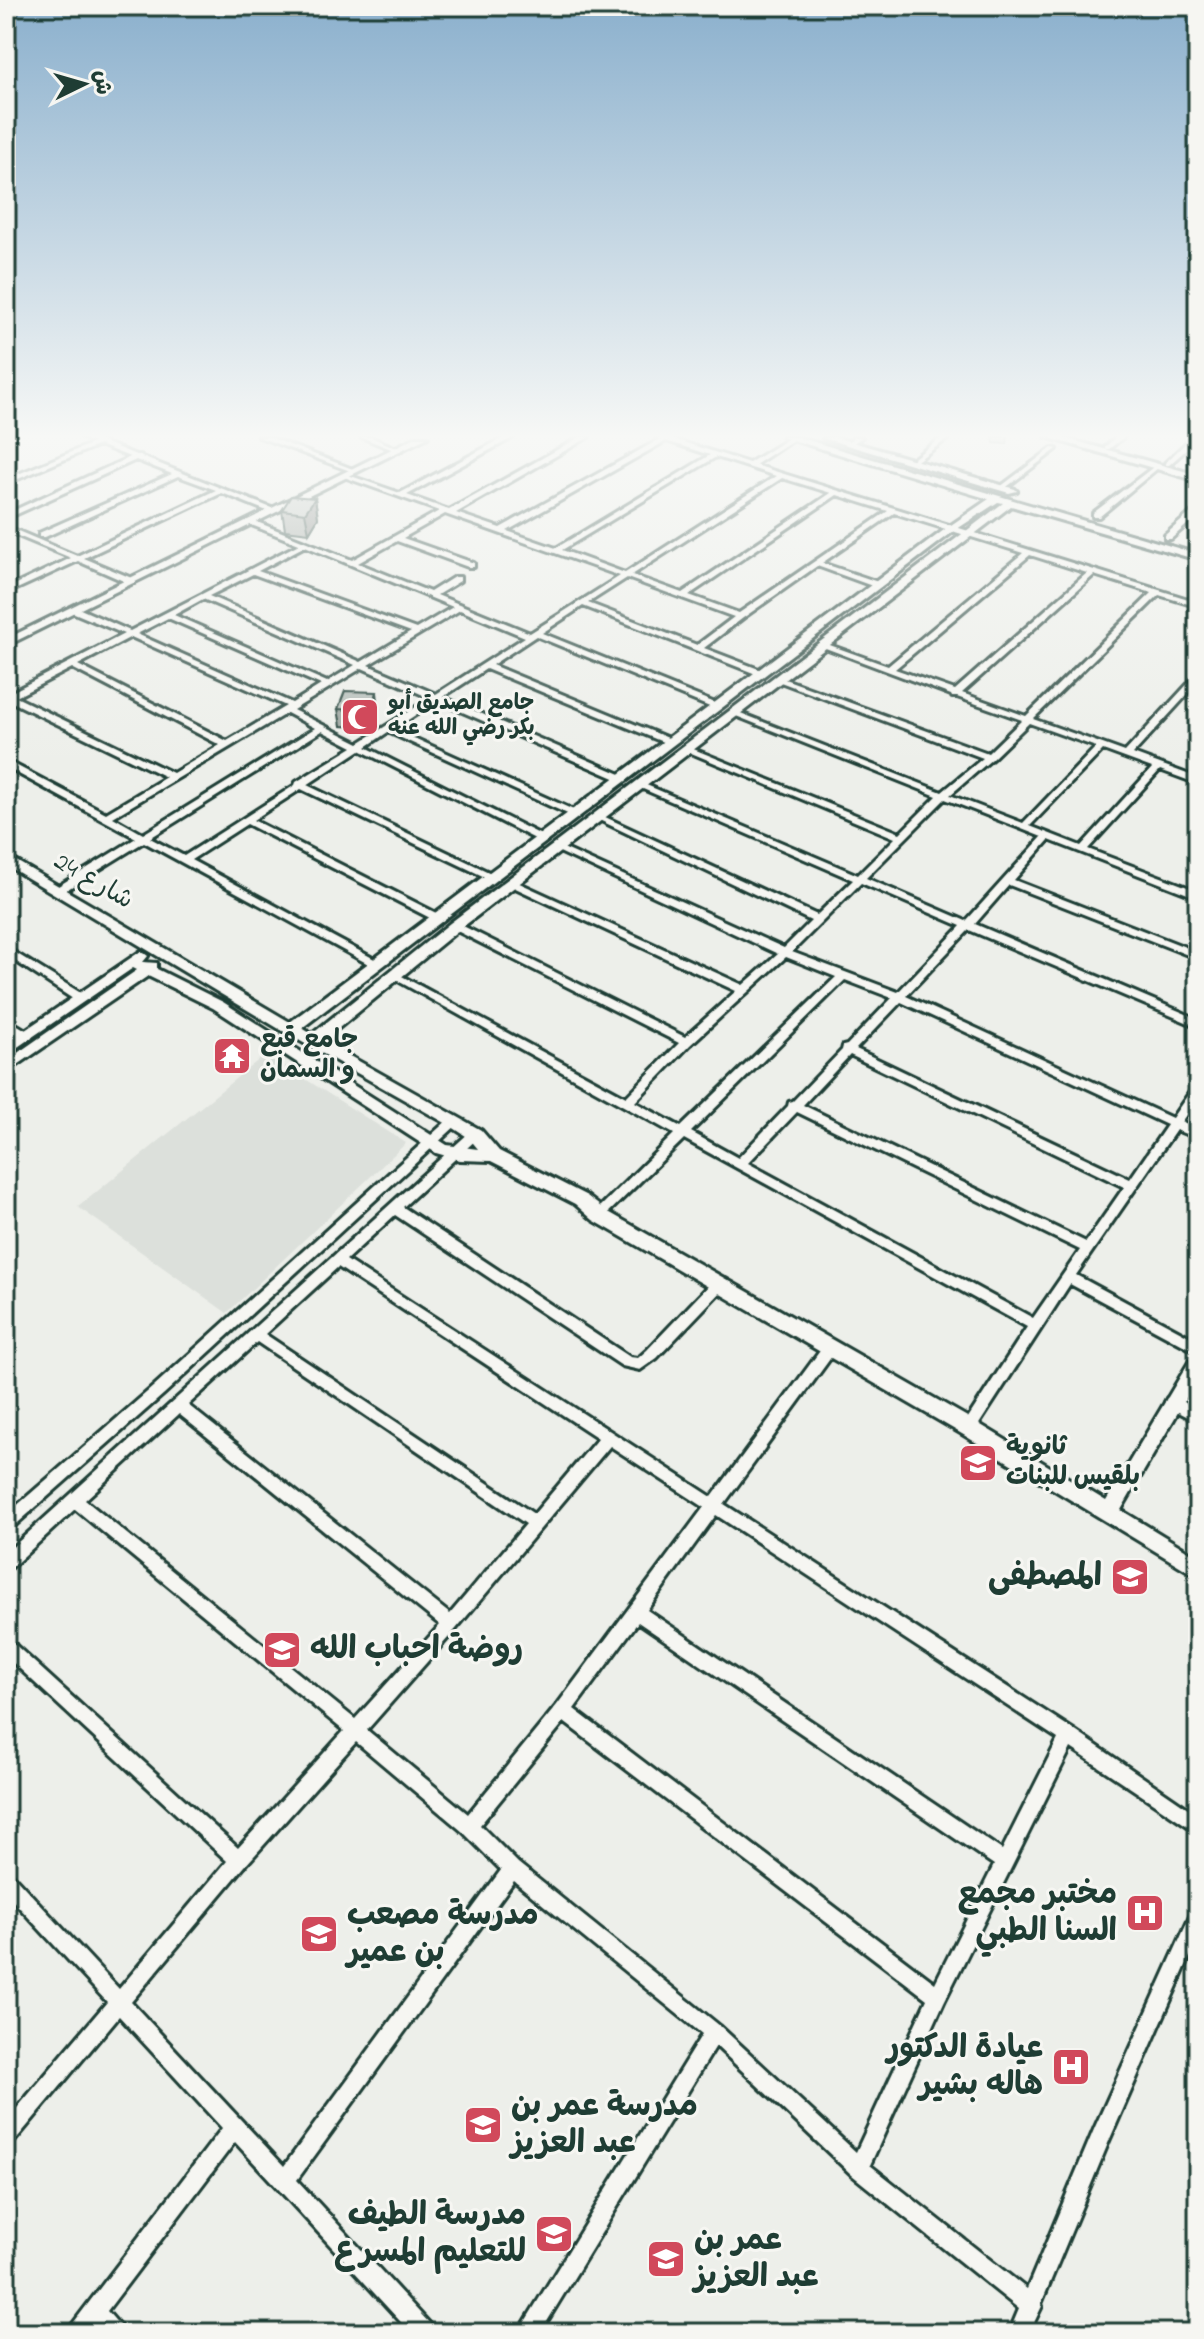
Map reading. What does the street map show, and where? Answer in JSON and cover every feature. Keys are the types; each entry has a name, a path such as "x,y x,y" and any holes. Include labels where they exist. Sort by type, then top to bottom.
{"street":[{"path":"48,546 131,581"},
{"path":"6,592 104,546"},
{"path":"9,638 75,610 202,546"},
{"path":"8,698 300,546"},
{"path":"309,546 717,707"},
{"path":"352,563 382,546"},
{"path":"419,546 471,565"},
{"path":"543,546 740,616"},
{"path":"556,551 564,546"},
{"path":"184,860 671,546"},
{"path":"683,596 757,546"},
{"path":"697,649 841,546"},
{"path":"291,1029 929,546"},
{"path":"313,1041 455,926 953,546"},
{"path":"1008,546 1198,605"},
{"path":"1161,546 1198,557"},
{"path":"889,670 1029,552"},
{"path":"816,563 878,585"},
{"path":"252,571 417,632"},
{"path":"955,695 1093,572"},
{"path":"6,579 20,586"},
{"path":"431,595 457,579"},
{"path":"627,1103 686,1042 785,953 945,794 989,757 1158,592"},
{"path":"202,596 622,778"},
{"path":"581,603 761,673"},
{"path":"106,817 459,607"},
{"path":"75,610 290,708 542,839"},
{"path":"168,615 328,685"},
{"path":"824,646 1198,781"},
{"path":"72,665 227,745"},
{"path":"484,665 670,742"},
{"path":"1127,755 1198,678"},
{"path":"779,680 989,757"},
{"path":"8,698 173,777"},
{"path":"735,714 1198,895"},
{"path":"59,890 322,727"},
{"path":"390,730 575,814"},
{"path":"1024,827 1102,746"},
{"path":"688,750 901,837"},
{"path":"6,763 376,964"},
{"path":"1082,850 1158,767"},
{"path":"299,784 492,877"},
{"path":"641,786 1198,1023"},
{"path":"604,792 622,801"},
{"path":"600,818 818,920"},
{"path":"245,819 438,918"},
{"path":"740,1164 968,925 1048,836"},
{"path":"558,849 785,953 897,996 1198,1135"},
{"name":"شارع 24","path":"6,859 291,1029 454,1121 475,1134 493,1155"},
{"path":"1007,881 1198,956"},
{"path":"512,883 742,989"},
{"path":"455,926 686,1042"},
{"path":"6,1068 140,966 156,946"},
{"path":"6,950 80,998"},
{"path":"6,1050 80,998 140,966 171,955"},
{"path":"140,966 218,1005 431,1142 453,1153 493,1155 581,1200 599,1215 969,1428 1198,1568"},
{"path":"599,1215 844,975"},
{"path":"394,976 1035,1325"},
{"path":"320,1007 342,1019"},
{"path":"6,1022 27,1036"},
{"path":"847,1049 1132,1185"},
{"path":"969,1428 1087,1248 1198,1089"},
{"path":"793,1105 1087,1248"},
{"path":"6,1524 159,1390 454,1121"},
{"path":"6,1563 475,1134"},
{"path":"393,1207 627,1362 640,1364 652,1354 719,1284"},
{"path":"336,1260 1068,1736 1198,1825"},
{"path":"1068,1277 1198,1347"},
{"path":"255,1334 536,1523"},
{"path":"469,1826 563,1711 830,1348"},
{"path":"1109,1513 1198,1362"},
{"path":"1172,1402 1198,1416"},
{"path":"179,1406 451,1624"},
{"path":"6,2136 122,2003 239,1860 451,1624 609,1436"},
{"path":"74,1500 469,1826 512,1869 714,2032 859,2168 1032,2306"},
{"path":"637,1612 1005,1862"},
{"path":"6,1646 239,1860"},
{"path":"563,1711 938,1996"},
{"path":"859,2168 938,1996 1068,1736"},
{"path":"284,2182 512,1869"},
{"path":"6,1880 425,2333"},
{"path":"1019,2333 1102,2134 1198,1918"},
{"path":"528,2333 714,2032"},
{"path":"78,2333 234,2128"},
{"path":"94,2312 113,2333"}],"shaded area":[{"path":"266,1054 406,1143 227,1313 78,1207"}],"building":[{"path":"345,691 377,692 371,711 338,709"}],"place":[{"name":"جامع الصديق أبو بكر رضي الله عنه","path":"360,717"},
{"name":"جامع قبع و السمان","path":"232,1056"},
{"name":"ثانوية بلقيس للبنات","path":"978,1463"},
{"name":"المصطفى","path":"1130,1577"},
{"name":"روضة احباب الله","path":"282,1650"},
{"name":"مختبر مجمع السنا الطبي","path":"1145,1913"},
{"name":"مدرسة مصعب بن عمير","path":"319,1934"},
{"name":"عيادة الدكتور هاله بشير","path":"1071,2067"},
{"name":"مدرسة عمر بن عبد العزيز","path":"483,2125"},
{"name":"مدرسة الطيف للتعليم المسرع","path":"554,2234"},
{"name":"عمر بن عبد العزيز","path":"666,2259"}]}
